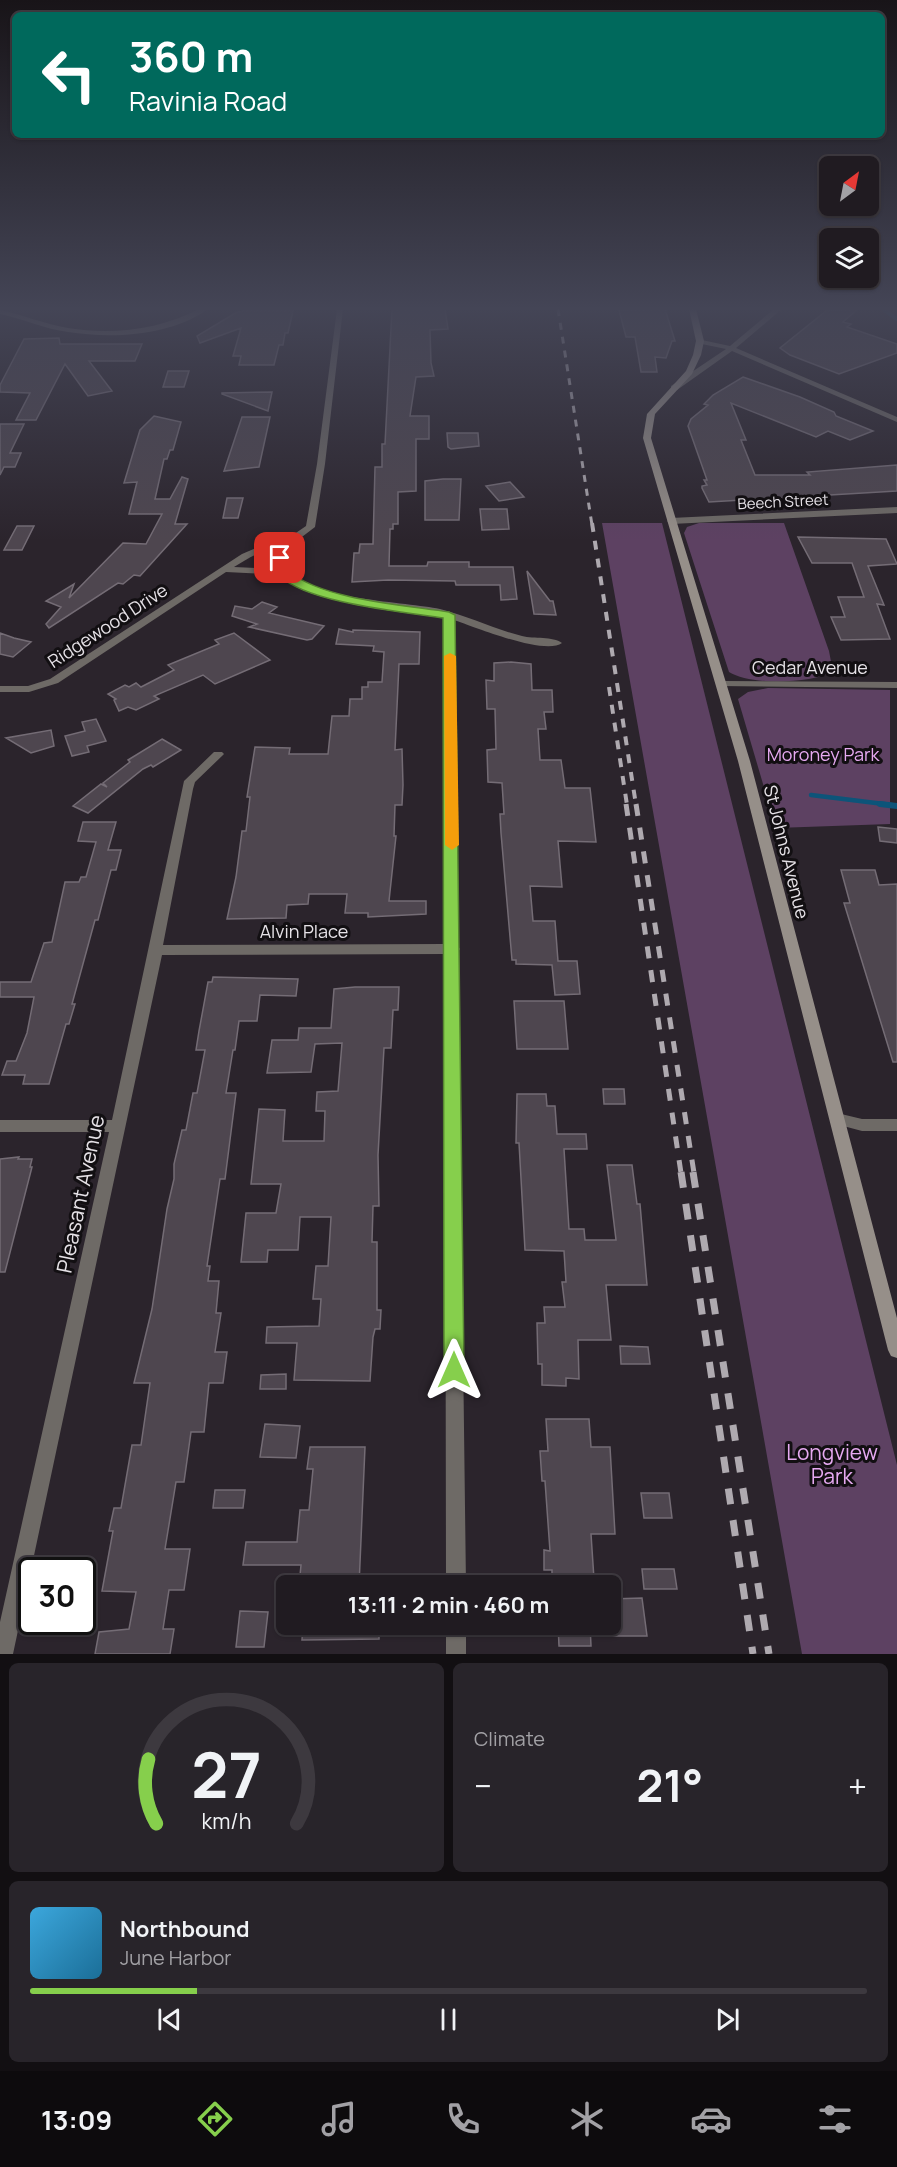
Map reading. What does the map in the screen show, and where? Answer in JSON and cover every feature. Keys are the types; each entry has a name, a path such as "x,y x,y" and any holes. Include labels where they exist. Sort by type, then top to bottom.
{"street":[{"name":"Ridgewood Drive","path":"0,688 29,689 54,681 256,550 290,541 312,523 330,386"},
{"path":"819,386 897,420"},
{"name":"St Johns Avenue","path":"673,388 651,414 647,438 723,684 897,1350"},
{"name":"Beech Street","path":"671,521 897,510"},
{"path":"282,572 280,558 290,541"},
{"path":"228,570 282,572 296,583 346,599 449,615 516,639 557,643"},
{"path":"449,615 456,1575"},
{"name":"Cedar Avenue","path":"723,684 897,685"},
{"name":"Pleasant Avenue","path":"3,1654 156,950 188,789 190,781 218,754"},
{"name":"Alvin Place","path":"156,950 453,949"},
{"path":"837,1119 862,1125 897,1125"},
{"path":"0,1126 117,1126"},
{"path":"456,1635 456,1654"}],"green space":[{"name":"Longview Park","path":"602,523 662,523 897,1465 897,1654 802,1654"},
{"path":"699,523 784,523 829,651 833,672 811,679 766,681 729,672 684,533 687,527"},
{"name":"Moroney Park","path":"768,688 890,690 890,824 776,828 738,699 748,692"}],"building":[{"path":"0,386 54,386 36,420 16,420 30,393 0,392"},
{"path":"81,386 108,386 112,391 88,396"},
{"path":"388,386 415,386 410,416 429,416 429,439 416,439 416,491 398,492 398,524 393,524 393,529 390,529 389,566 427,566 428,562 469,562 469,567 513,567 517,599 501,600 500,585 456,585 455,581 352,582 354,553 359,553 360,544 373,544 375,467 382,467 382,444 385,444"},
{"path":"728,386 769,386 800,397 834,412 836,416 873,431 850,440 828,431 816,437 731,403 746,440 741,440 755,475 810,475 807,472 897,465 897,491 709,502 702,488 707,485 704,480 707,480 688,426 691,419 708,405 704,404"},
{"path":"272,392 268,411 222,394 222,393"},
{"path":"154,416 181,422 173,450 170,450 167,459 164,459 155,499 170,499 182,477 188,479 175,524 187,524 140,576 134,575 123,584 118,583 49,628 46,624 61,607 46,601 74,584 69,598 123,543 146,544 162,514 129,514 137,482 124,483 140,430"},
{"path":"242,417 270,417 259,467 224,471"},
{"path":"0,424 24,424 10,453 21,453 15,467 4,467 0,475"},
{"path":"447,433 478,433 479,446 451,449 448,447"},
{"path":"461,479 459,520 425,520 425,481"},
{"path":"510,482 524,497 499,501 486,486"},
{"path":"227,498 243,498 238,518 223,518"},
{"path":"480,509 507,509 509,529 482,530"},
{"path":"17,526 34,526 22,550 4,550"},
{"path":"798,537 886,539 897,564 868,566 884,605 877,604 890,639 841,640 831,617 845,617 838,597 864,597 852,563 812,563"},
{"path":"527,571 550,601 553,601 556,615 534,614"},
{"path":"262,602 277,607 269,613 324,626 312,639 307,640 249,627 257,624 232,616 235,606 252,609"},
{"path":"339,629 353,632 353,630 420,632 419,664 399,664 395,750 402,749 403,785 402,805 395,805 394,836 396,836 389,901 426,901 426,914 368,917 368,913 345,913 347,894 309,894 308,904 287,905 286,918 227,919 236,877 242,831 246,831 250,797 247,797 255,747 290,748 289,754 328,754 332,716 349,716 350,699 362,699 362,687 368,687 368,682 382,682 384,652 373,651 374,646 336,644"},
{"path":"0,633 31,642 13,657 0,654"},
{"path":"234,633 270,660 215,684 203,675 154,696 159,699 136,710 128,707 119,711 114,700 116,699 108,694 125,685 129,687 136,683 141,687 174,670 168,665 219,644 215,640"},
{"path":"494,663 531,664 532,690 552,690 553,712 544,712 546,729 538,729 540,760 561,760 565,788 590,788 596,842 558,841 562,887 530,886 533,921 555,921 558,961 577,961 580,994 555,995 552,965 516,964 516,960 512,960 501,833 500,814 504,814 502,783 488,782 487,750 496,749 495,709 487,709 486,680 494,681"},
{"path":"96,719 106,741 87,746 89,752 72,756 65,736 85,731 82,722"},
{"path":"51,730 54,746 31,753 6,738"},
{"path":"162,739 181,750 153,767 151,765 143,769 88,813 73,806 101,784 107,787 103,783 130,762 128,760"},
{"path":"83,822 116,822 108,850 121,850 116,870 111,870 98,920 95,920 72,1004 75,1004 69,1024 66,1024 49,1084 23,1084 25,1075 2,1075 7,1061 16,1061 27,1033 34,997 0,997 0,982 31,982 44,943 52,942 65,882 79,882 81,877 86,877 96,842 78,841"},
{"path":"878,827 897,829 897,843 880,841"},
{"path":"841,870 875,870 879,885 897,884 897,1062 893,1062 844,903 850,903"},
{"path":"213,977 298,979 296,996 260,995 257,1021 239,1021 235,1050 233,1050 226,1093 236,1093 225,1179 220,1179 207,1266 210,1266 208,1281 219,1281 216,1313 221,1313 215,1352 227,1352 223,1383 209,1383 204,1432 191,1432 184,1482 176,1482 165,1549 190,1549 184,1590 169,1590 163,1629 174,1629 170,1654 95,1654 99,1632 129,1629 136,1592 102,1591 113,1531 109,1531 114,1508 121,1508 132,1445 141,1445 150,1383 134,1383 152,1309 167,1209 174,1179 174,1164 182,1130 186,1130 193,1093 197,1093 205,1050 196,1050 208,982 212,982"},
{"path":"399,987 398,1010 393,1010 391,1048 384,1048 378,1155 379,1206 373,1206 372,1242 377,1242 377,1310 381,1310 380,1329 375,1329 373,1337 370,1381 294,1380 297,1343 266,1343 267,1327 319,1326 321,1299 313,1299 316,1266 328,1266 331,1217 300,1217 298,1250 268,1250 267,1262 241,1262 246,1213 276,1213 281,1184 251,1184 259,1109 285,1110 283,1141 324,1141 325,1111 316,1111 317,1092 338,1091 342,1043 315,1044 311,1072 267,1073 272,1040 298,1040 299,1028 331,1028 334,989"},
{"path":"514,1001 564,1001 568,1049 517,1049"},
{"path":"603,1089 624,1089 625,1104 604,1104"},
{"path":"517,1094 546,1094 547,1106 555,1106 557,1134 586,1134 587,1149 564,1149 569,1229 584,1229 585,1240 616,1240 607,1165 632,1165 637,1204 640,1204 647,1285 606,1285 611,1340 578,1340 579,1379 566,1378 566,1386 542,1385 542,1364 538,1364 537,1323 545,1323 544,1307 565,1307 562,1282 566,1282 564,1251 525,1250 519,1143 516,1143"},
{"path":"19,1157 18,1159 32,1159 30,1167 32,1167 5,1272 0,1272 0,1159"},
{"path":"620,1346 648,1347 650,1364 621,1364"},
{"path":"286,1374 286,1389 260,1389 261,1375"},
{"path":"546,1419 589,1419 591,1447 610,1447 615,1534 591,1534 594,1575 552,1575 552,1570 544,1570 544,1550 550,1551 545,1481 542,1481 540,1451 548,1451"},
{"path":"265,1424 300,1426 296,1458 260,1457"},
{"path":"310,1447 365,1447 359,1575 300,1575 301,1565 243,1565 246,1542 297,1542 300,1510 309,1510 313,1469 307,1469"},
{"path":"215,1490 245,1490 243,1508 213,1508"},
{"path":"641,1493 669,1493 672,1518 644,1518"},
{"path":"642,1569 674,1569 677,1589 644,1589"},
{"path":"642,1598 647,1636 610,1636 621,1635 621,1599"},
{"path":"240,1611 268,1612 264,1647 236,1647"},
{"path":"302,1635 379,1635 379,1639 302,1640"},
{"path":"558,1635 590,1635 591,1646 559,1646"}],"waterway":[{"path":"811,795 892,805"},
{"path":"880,804 897,806"}],"railway":[{"path":"570,386 592,525"},
{"path":"592,523 636,805"},
{"path":"609,687 627,805"},
{"path":"626,804 681,1173"},
{"path":"636,804 694,1173"},
{"path":"681,1172 753,1654"},
{"path":"693,1172 769,1654"}],"slow traffic":[{"path":"450,656 452,845"}],"route":[{"path":"280,558 282,572 296,583 308,588 346,599 432,610 449,615 454,1370"}]}
